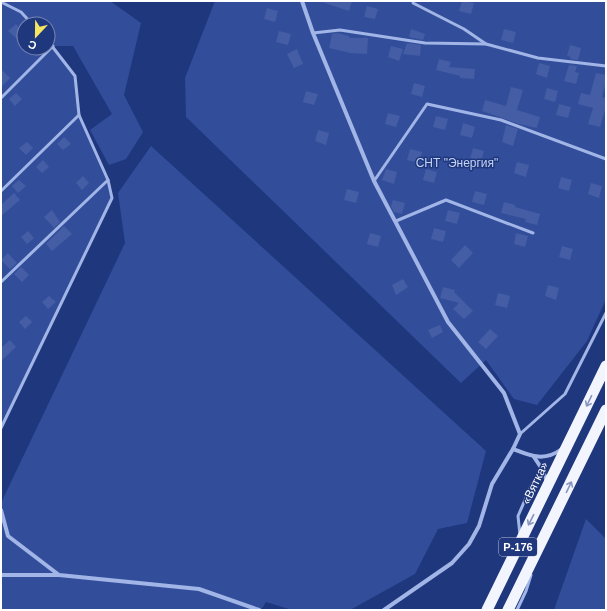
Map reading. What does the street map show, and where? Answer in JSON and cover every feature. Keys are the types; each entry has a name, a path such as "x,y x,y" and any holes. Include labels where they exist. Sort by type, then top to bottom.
{"highway":[{"name":"«Вятка»","path":"487,610 606,366"},
{"name":"Р-176","path":"508,610 606,410"}],"street":[{"path":"302,1 312,33 374,181 448,322 504,393 520,434 513,449 492,484 479,526 470,544 452,563 384,610"},
{"path":"513,449 534,457 547,456 558,451 569,442"},
{"path":"534,457 542,469 549,485"},
{"path":"1,510 8,536 58,575"},
{"path":"1,575 58,575 199,589 259,610"}],"lane":[{"path":"413,3 464,29 486,44"},
{"path":"1,8 3,4 21,12 25,16"},
{"path":"312,33 340,30 425,43 486,44 538,58 606,66"},
{"path":"1,428 112,198 108,180 79,115 75,76 56,50"},
{"path":"1,98 43,56"},
{"path":"374,181 427,104 501,120 606,158"},
{"path":"1,191 79,115"},
{"path":"1,282 108,180"},
{"path":"396,221 446,200 533,234"},
{"path":"520,434 565,394 606,313"},
{"path":"521,541 518,516 532,484 542,469"},
{"path":"517,610 526,591 539,548"}],"green space":[{"path":"1,1 110,1 141,23 124,95 143,132 126,159 109,165 90,130 112,114 73,46 56,46 56,16 16,16 16,56 56,56 56,50 75,76 79,115 108,180 112,198 1,428"},
{"name":"СНТ \"Энергия\"","path":"215,1 606,1 606,299 587,341 537,405 514,399 486,360 461,383 186,117 185,78"},
{"path":"151,146 486,451 467,523 438,529 415,574 350,610 292,610 266,602 261,610 1,610 1,503 125,243 118,193"},
{"path":"586,519 606,539 606,610 554,610"}],"building":[{"path":"352,1 349,11 322,2"},
{"path":"462,1 474,3 471,14 459,11"},
{"path":"367,6 378,9 375,19 364,17"},
{"path":"267,8 278,11 275,22 264,19"},
{"path":"16,24 16,38 8,31"},
{"path":"411,29 425,34 423,40 409,37"},
{"path":"504,29 516,32 513,43 501,40"},
{"path":"279,31 291,34 288,45 276,42"},
{"path":"337,33 349,36 349,38 368,38 367,54 350,53 329,48 332,34"},
{"path":"407,43 421,45 420,56 403,54"},
{"path":"570,45 581,48 578,60 570,59 571,57 567,56"},
{"path":"391,46 403,49 399,61 388,57"},
{"path":"297,49 303,64 294,68 287,54"},
{"path":"439,59 451,62 449,67 475,69 474,79 460,78 460,76 436,70"},
{"path":"539,63 550,66 547,78 536,74"},
{"path":"569,65 577,66 575,72 579,73 576,84 564,81"},
{"path":"1,69 10,78 1,87"},
{"path":"596,73 606,75 606,82 602,97 606,98 606,110 600,127 588,124 593,108 578,104 581,93 590,95"},
{"path":"414,83 425,86 422,97 411,94"},
{"path":"511,87 523,90 517,110 540,117 537,128 519,124 482,111 485,100 506,106"},
{"path":"547,88 558,91 555,102 544,99"},
{"path":"306,91 318,94 314,105 303,102"},
{"path":"16,93 22,99 15,106 9,99"},
{"path":"559,104 571,107 568,118 556,115"},
{"path":"388,113 400,116 396,127 385,124"},
{"path":"436,116 448,119 445,130 433,127"},
{"path":"463,123 475,127 472,138 460,135"},
{"path":"506,125 518,129 513,146 502,142"},
{"path":"318,130 329,133 326,145 315,141"},
{"path":"64,137 71,144 63,150 57,144"},
{"path":"27,142 33,148 26,155 19,148"},
{"path":"473,148 484,151 481,162 470,159"},
{"path":"410,149 422,152 419,163 407,160"},
{"path":"43,160 49,167 42,173 36,167"},
{"path":"517,162 529,165 526,177 514,173"},
{"path":"386,169 397,172 394,184 382,180"},
{"path":"426,169 437,172 434,183 423,180"},
{"path":"83,176 89,183 82,190 76,183"},
{"path":"561,177 572,180 569,191 558,188"},
{"path":"19,180 26,186 18,193 12,186"},
{"path":"591,183 602,186 599,198 588,194"},
{"path":"347,189 359,192 356,203 344,200"},
{"path":"475,191 487,194 484,205 472,202"},
{"path":"14,193 20,200 1,216 1,205"},
{"path":"393,200 405,203 402,214 394,212 391,206"},
{"path":"504,202 515,205 515,207 540,214 537,225 525,222 526,219 501,213"},
{"path":"52,210 60,222 54,228 44,217"},
{"path":"448,210 460,213 457,224 445,221"},
{"path":"64,226 72,234 52,251 46,244"},
{"path":"434,228 446,231 443,242 431,239"},
{"path":"28,231 34,238 27,244 21,237"},
{"path":"370,233 381,236 378,247 367,244"},
{"path":"516,233 528,236 525,247 514,244"},
{"path":"465,245 473,253 459,268 451,260"},
{"path":"562,246 573,249 570,260 559,257"},
{"path":"8,253 17,263 10,269 1,260"},
{"path":"21,267 29,275 22,282 14,274"},
{"path":"403,279 408,287 396,295 392,285"},
{"path":"548,285 559,288 556,300 545,296"},
{"path":"443,287 455,290 454,292 473,311 464,319 453,309 459,303 440,298"},
{"path":"498,293 510,296 507,308 495,305"},
{"path":"49,296 56,302 48,309 42,302"},
{"path":"26,316 32,322 25,329 19,322"},
{"path":"440,325 443,332 432,338 428,330"},
{"path":"490,329 498,336 486,349 478,342"},
{"path":"10,340 16,347 1,361 1,348"}]}
